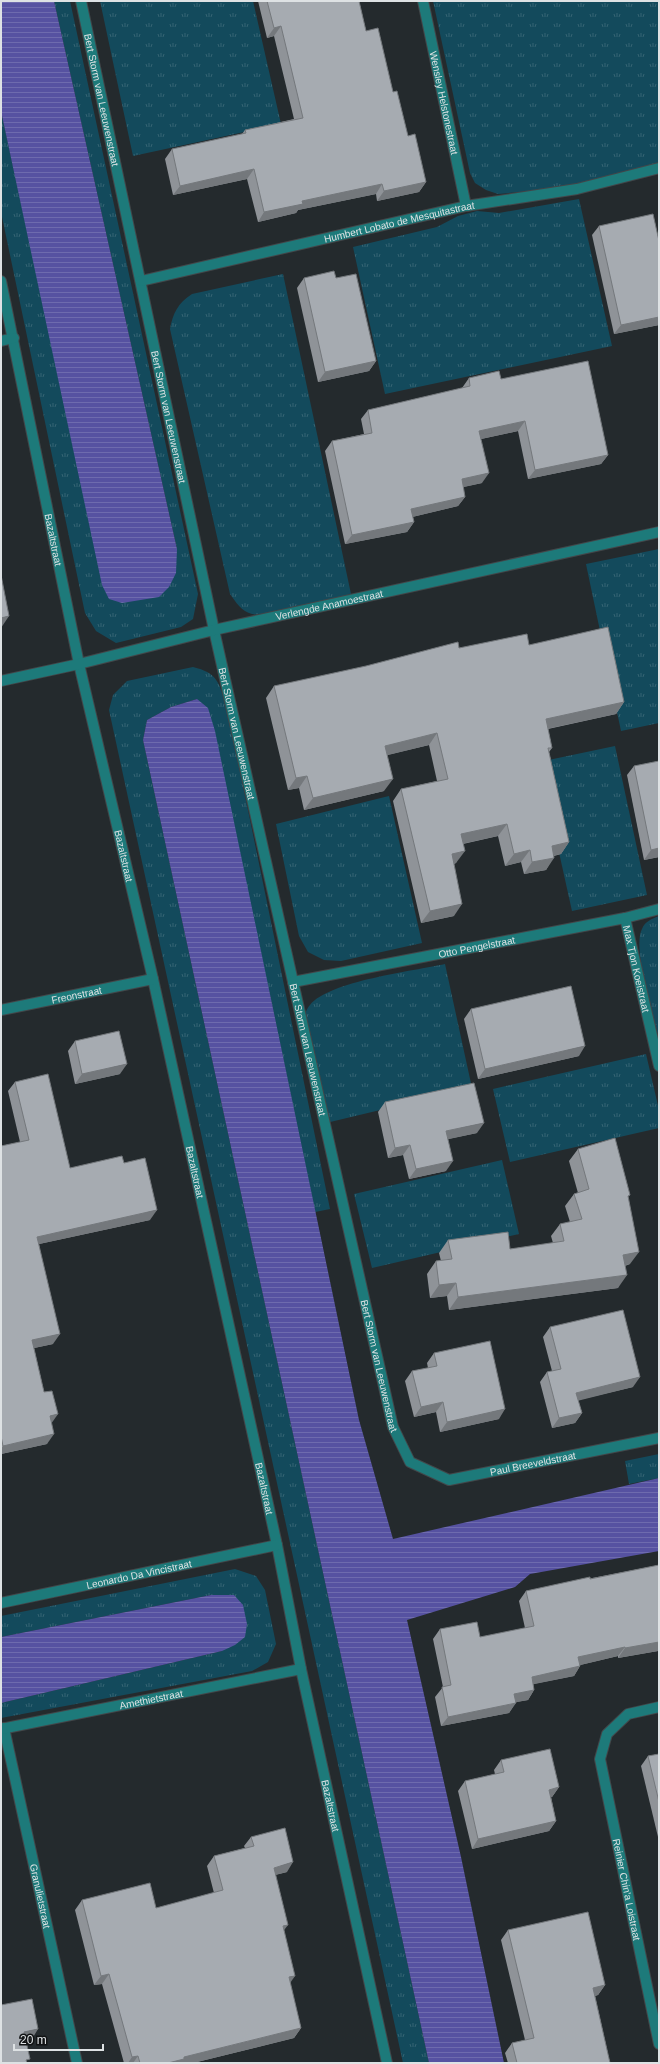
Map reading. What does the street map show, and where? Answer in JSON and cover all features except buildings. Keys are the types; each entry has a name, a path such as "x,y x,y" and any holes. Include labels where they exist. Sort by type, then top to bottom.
{"street":[{"name":"Bert Storm van Leeuwenstraat","path":"81,1 214,630 393,1427 410,1462"},
{"name":"Wensley Helstonestraat","path":"423,1 466,206"},
{"name":"Humbert Lobato de Mesquitastraat","path":"141,281 466,206 577,189 659,168"},
{"name":"Bazaltstraat","path":"1,281 14,338 79,664 153,979 277,1545 301,1669 387,2063"},
{"path":"1,341 14,338"},
{"name":"Verlengde Anamoestraat","path":"1,681 79,664 214,630 659,532"},
{"name":"Otto Pengelstraat","path":"293,982 625,918 659,909"},
{"name":"Max Tjon Koeistraat","path":"625,918 659,1066"},
{"name":"Freonstraat","path":"1,1010 153,979"},
{"name":"Paul Breeveldstraat","path":"410,1462 449,1480 659,1438"},
{"name":"Leonardo Da Vincistraat","path":"1,1603 277,1545"},
{"name":"Amethietstraat","path":"3,1729 301,1669"},
{"name":"Reinier Chin'a Loistraat","path":"659,1707 628,1714 607,1734 600,1759 655,2006 659,2044"},
{"name":"Granulietstraat","path":"3,1729 77,2063"}],"green space":[{"path":"54,1 70,1 198,594 193,619 181,627 116,643 96,631 85,613 1,212 1,111 25,221 177,549"},
{"path":"100,1 253,1 281,124 133,156"},
{"path":"433,1 659,1 659,168 577,187 498,194 486,190 475,183 470,173"},
{"path":"579,199 612,346 385,394 353,247 437,227 458,216 477,211 499,213"},
{"path":"283,274 351,594 285,611 252,614 242,609 230,594 170,329 177,309 183,301 192,294"},
{"path":"659,549 659,723 621,731 586,564"},
{"path":"193,667 207,672 216,679 226,703 330,1209 315,1212 269,991 197,699 171,707 147,720 143,740 429,2063 403,2063 109,710 113,695 127,681"},
{"path":"615,746 647,895 572,911 539,762"},
{"path":"389,796 422,943 341,961 324,960 308,952 299,936 276,824"},
{"path":"659,916 659,1039 644,982 641,966 640,938 643,926"},
{"path":"445,964 472,1088 326,1123 303,1018 309,1006 320,997 335,989 353,983"},
{"path":"646,1054 659,1110 659,1128 510,1162 493,1089"},
{"path":"502,1160 519,1234 372,1268 354,1194"},
{"path":"659,1454 659,1478 629,1484 625,1461"},
{"path":"235,1569 256,1576 265,1590 276,1644 268,1662 252,1671 1,1718 1,1703 222,1651 211,1595 1,1637 1,1616"}],"shaded area":[{"path":"1,1 54,1 177,549 176,573 169,587 159,597 122,603 109,599 102,585 1,111"},
{"path":"197,699 208,708 215,731 359,1420 393,1539 659,1478 659,1551 530,1574 515,1587 407,1620 461,1857 504,2063 429,2063 143,740 147,720 171,707"},
{"path":"211,1595 234,1595 243,1605 247,1624 245,1637 235,1645 222,1651 1,1703 1,1637"}]}
